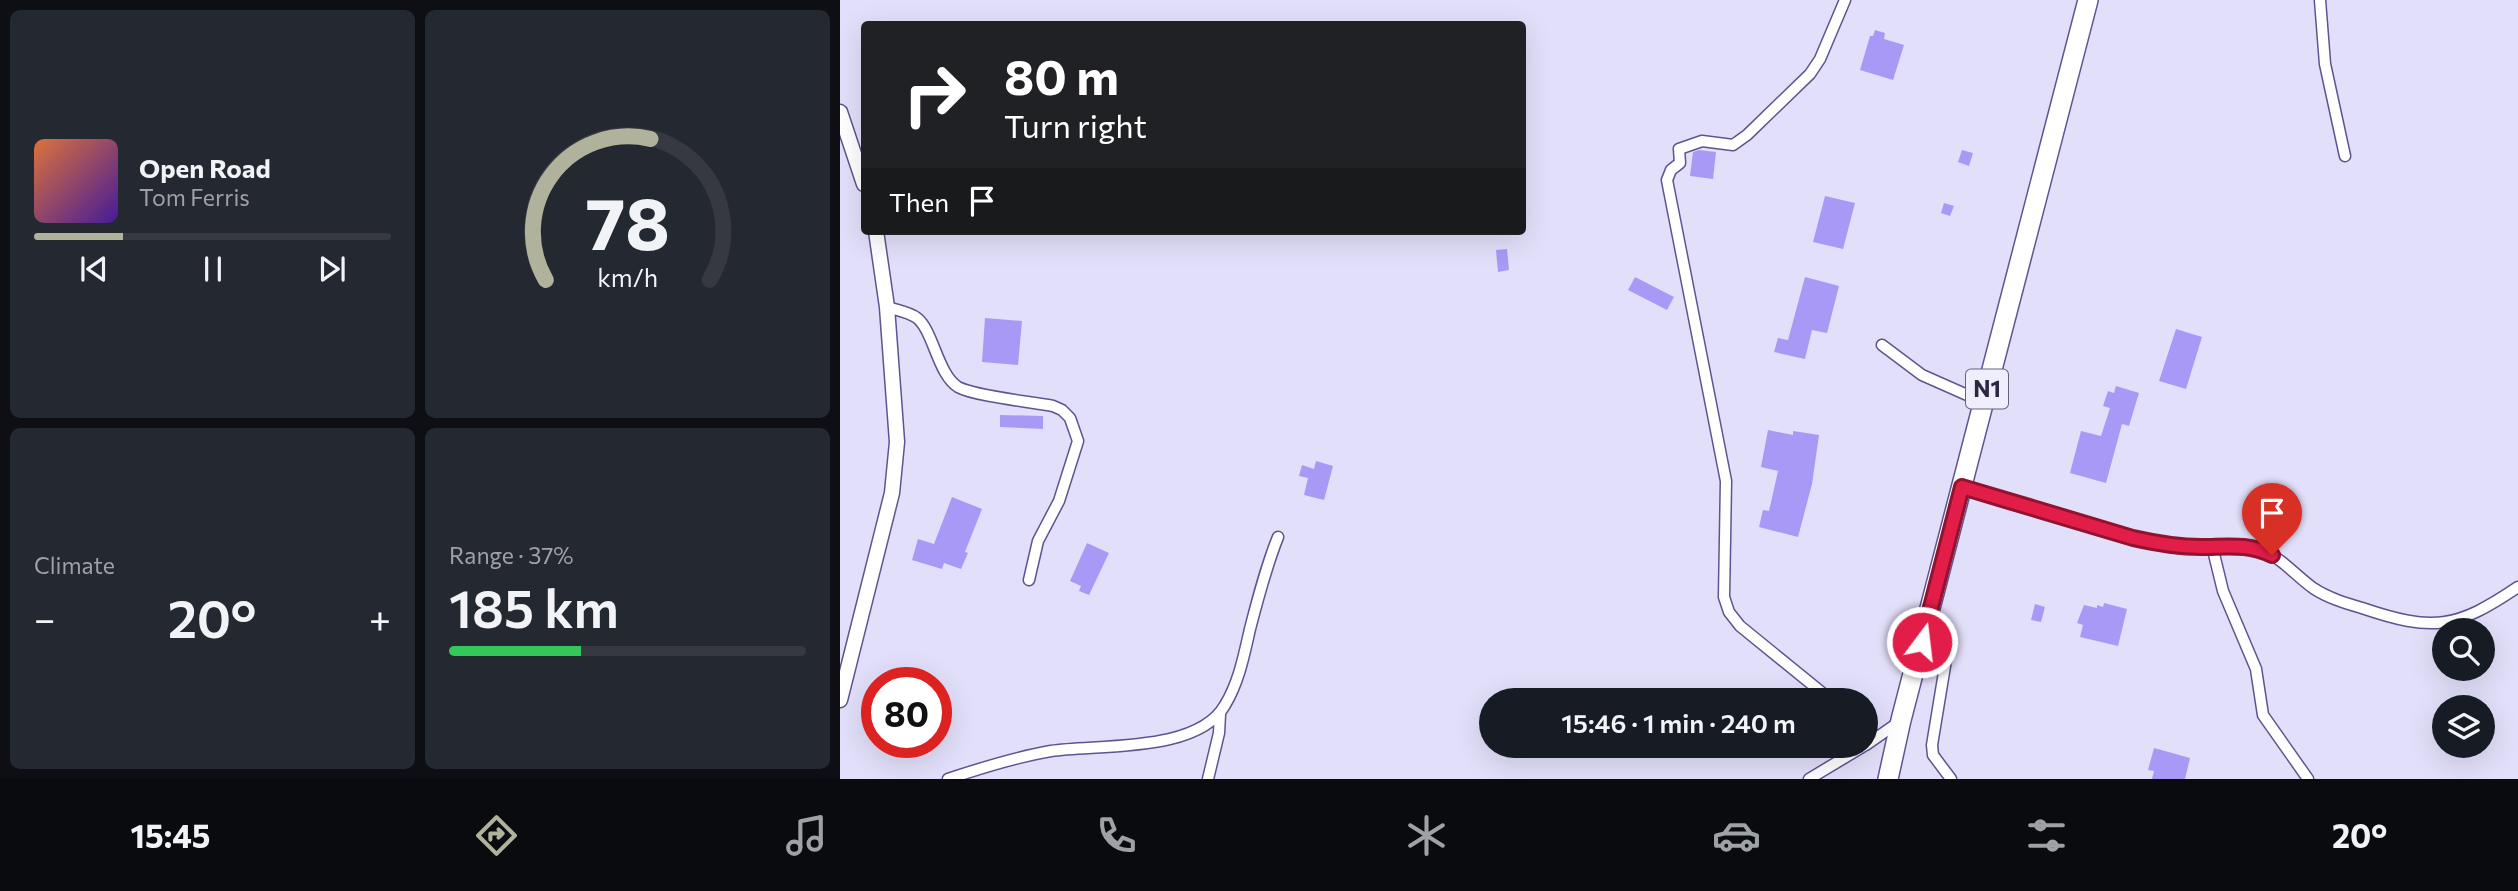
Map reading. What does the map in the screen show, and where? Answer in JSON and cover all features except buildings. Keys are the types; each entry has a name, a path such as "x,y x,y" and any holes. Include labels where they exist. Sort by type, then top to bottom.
{"highway":[{"name":"N1","path":"1888,779 2088,0"}],"street":[{"path":"1816,688 1740,626 1729,612 1724,597 1726,481 1667,180 1671,170 1680,163 1679,149 1702,141 1733,145 1811,74 1821,59 1845,0"},
{"path":"2320,0 2325,64 2345,156"},
{"path":"840,112 861,175"},
{"path":"840,700 892,494 897,442 887,307 877,235"},
{"path":"887,307 922,323 938,358 955,385 972,392 1053,406 1062,410 1075,429 1078,441 1068,476 1052,517 1038,541 1029,580"},
{"path":"1882,345 1922,375 1983,402"},
{"path":"1962,487 2133,538 2159,543 2212,547 2245,545 2260,549 2272,555 2327,597 2413,623 2442,624 2459,619 2518,587"},
{"path":"1208,779 1219,733 1220,714 1236,682 1259,592 1278,537"},
{"path":"2212,547 2223,591 2256,669 2263,715 2308,779"},
{"path":"1928,616 1946,636 1948,648 1933,755 1951,779"},
{"path":"948,779 1049,751 1177,737 1200,728 1220,714"},
{"path":"1878,736 1901,720"},
{"path":"1809,779 1844,758"}],"route":[{"path":"1922,642 1962,487 2133,538 2199,547 2245,545 2272,555"}]}
